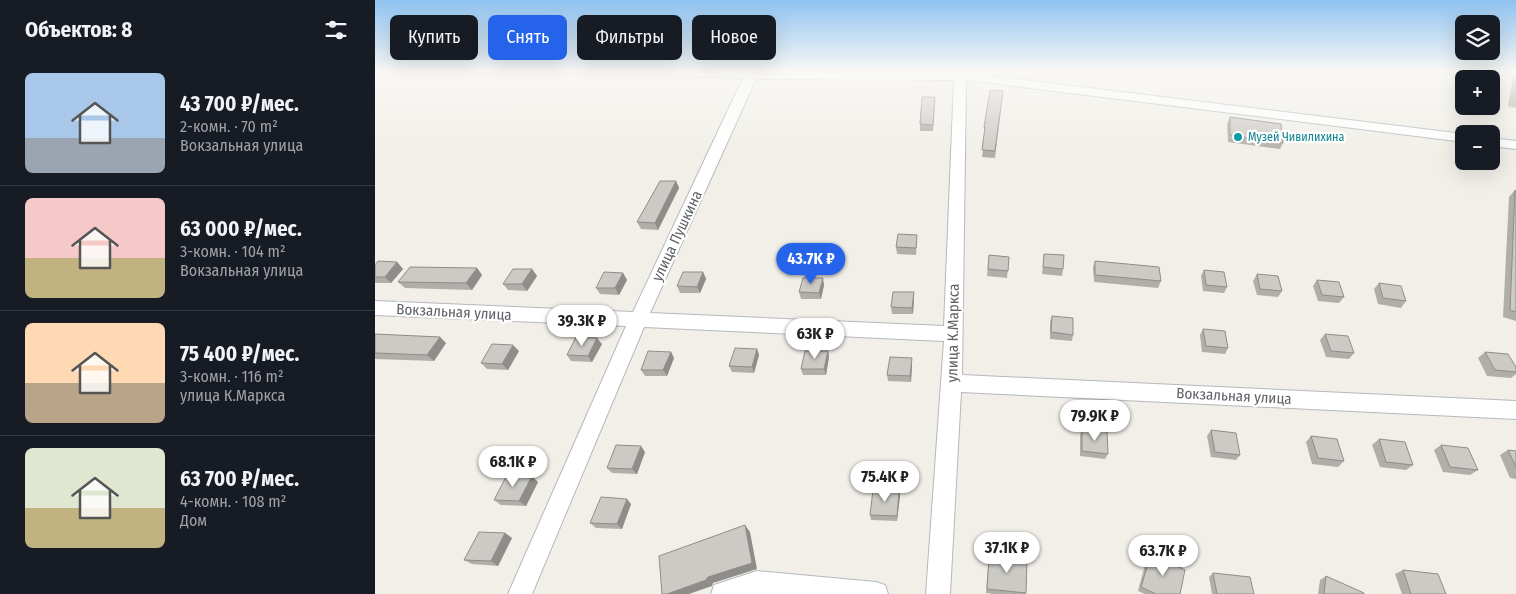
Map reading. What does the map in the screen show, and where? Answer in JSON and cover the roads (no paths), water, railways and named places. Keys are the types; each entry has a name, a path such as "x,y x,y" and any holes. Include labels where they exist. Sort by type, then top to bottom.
{"street":[{"name":"улица Пушкина","path":"520,594 638,320 740,99"},
{"name":"улица К.Маркса","path":"938,594 952,383 959,99"},
{"path":"1159,99 1455,137"},
{"path":"1500,143 1516,145"},
{"name":"Вокзальная улица","path":"375,308 953,334"},
{"name":"Вокзальная улица","path":"952,383 1516,410"},
{"path":"723,594 757,583 877,594"}],"place":[{"name":"Музей Чивилихина","path":"1238,137"}]}
